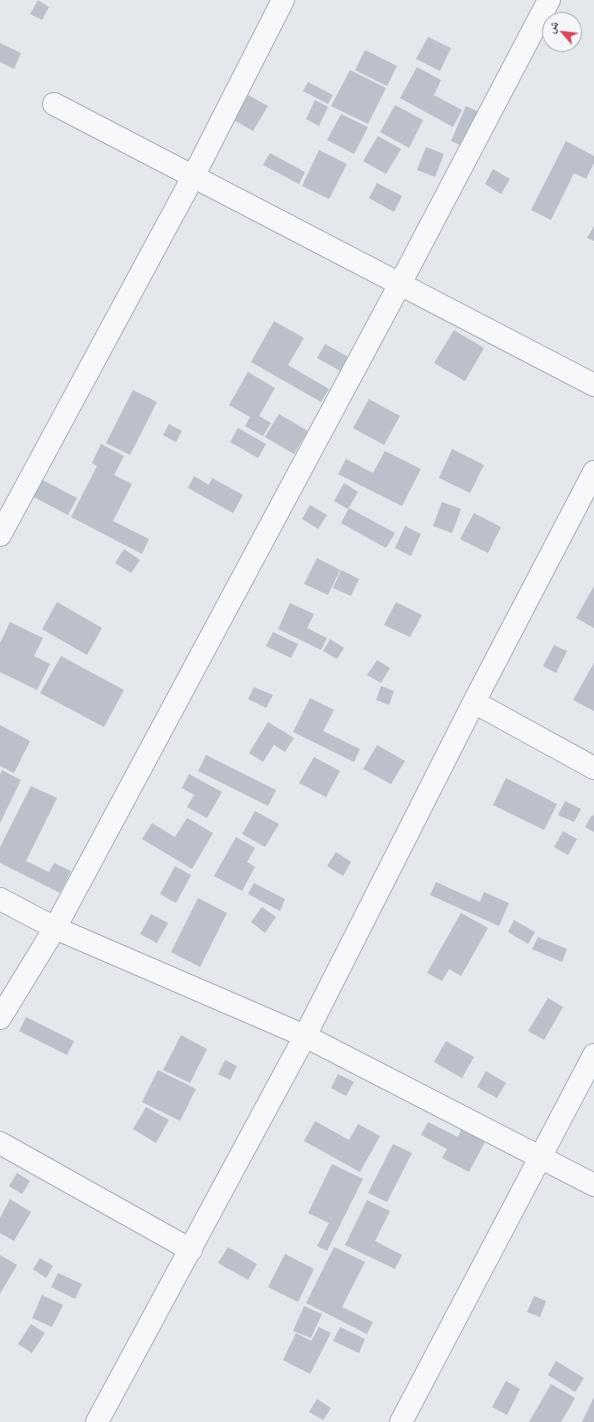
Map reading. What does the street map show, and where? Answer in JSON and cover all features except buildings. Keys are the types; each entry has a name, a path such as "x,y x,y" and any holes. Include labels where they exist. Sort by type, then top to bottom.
{"street":[{"path":"0,535 193,177 283,0"},
{"path":"0,1018 54,928 400,284 549,0"},
{"path":"54,104 594,385"},
{"path":"97,1422 305,1036 474,702 594,472"},
{"path":"474,702 594,768"},
{"path":"0,899 54,928 305,1036 541,1157 594,1186"},
{"path":"401,1422 594,1055"},
{"path":"0,1143 191,1250"}]}
